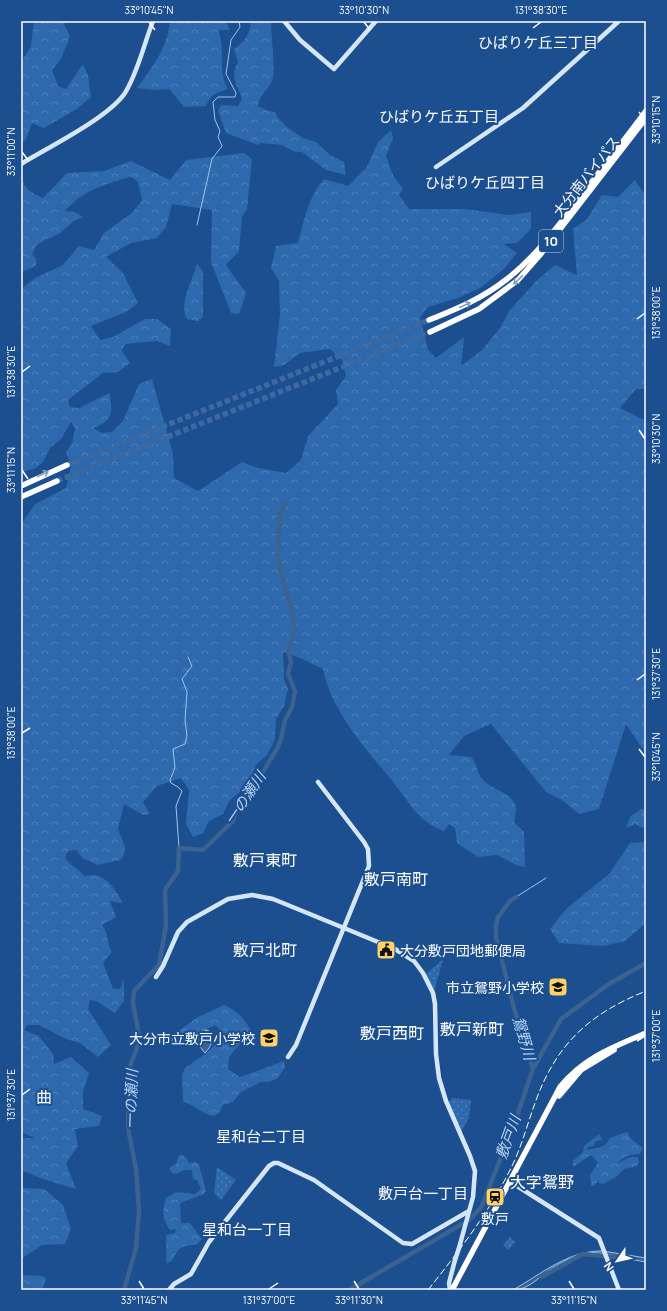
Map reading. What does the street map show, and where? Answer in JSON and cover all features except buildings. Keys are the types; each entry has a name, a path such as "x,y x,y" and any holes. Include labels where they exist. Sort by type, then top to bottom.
{"highway":[{"name":"大分南バイパス","path":"429,320 488,293 521,267 550,236 646,111"},
{"name":"大分南バイパス","path":"430,332 479,309 518,280 540,255 646,118"},
{"path":"21,486 67,465"},
{"path":"21,497 57,482"},
{"path":"456,1290 554,1096 569,1077 596,1055 646,1033"},
{"path":"451,1290 554,1103 572,1079 596,1060 646,1037"}],"street":[{"path":"21,164 102,116 114,105 124,93 131,81 153,21"},
{"path":"284,21 300,40 334,69 376,21"},
{"path":"436,167 523,108 619,21"},
{"path":"288,1057 296,1045 368,870 369,854 364,842 318,782"},
{"path":"156,977 163,966 176,935 182,926 219,902 237,896 266,897 395,949 408,956 424,973 431,987 436,1004 435,1043 439,1078 446,1101 475,1171 475,1185 469,1212 449,1283 451,1290"},
{"path":"169,1290 174,1284 191,1274 209,1242 269,1166 274,1162 314,1180 404,1243 412,1244 469,1212"},
{"path":"511,1182 596,1235 601,1241 605,1250 619,1290"}],"green space":[{"path":"34,21 68,21 64,24 70,36 61,59 52,70 58,86 66,89 83,64 88,75 91,97 77,109 44,128 32,123 26,139 21,144 21,62 31,46"},
{"path":"170,21 226,21 230,30 218,30 222,45 222,68 224,82 228,89 214,94 206,106 184,107 169,89 153,90 137,88 154,65 162,49 166,40"},
{"path":"251,21 271,21 273,76 272,81 258,102 258,106 275,112 278,118 288,128 303,138 316,142 330,155 344,162 346,175 326,170 302,152 295,152 282,145 261,143 258,145 226,133 218,111 221,105 238,106 242,99 234,77 235,67 238,62 234,49 241,44 246,37"},
{"path":"391,130 393,138 386,156 393,175 403,189 399,195 409,209 464,209 509,215 531,212 531,229 517,243 504,244 517,253 504,269 480,288 458,298 428,307 420,317 428,350 436,358 464,337 461,366 482,350 500,328 509,311 536,281 555,265 577,275 573,229 587,219 602,195 618,197 635,180 646,196 646,389 636,389 620,408 646,421 646,754 626,724 599,809 579,814 562,800 546,792 491,724 464,736 449,755 471,757 484,781 510,797 516,807 514,822 524,832 525,867 516,865 497,855 478,857 457,843 455,828 449,824 444,831 427,822 415,811 351,730 334,701 327,685 323,669 298,657 283,652 284,679 288,689 284,706 276,719 275,739 267,755 256,765 247,786 229,801 223,814 209,821 203,833 193,837 186,824 189,790 181,778 157,786 143,802 150,814 143,815 124,804 118,829 125,847 124,855 120,860 98,865 82,858 77,850 68,851 65,857 69,863 84,876 91,875 103,878 116,891 123,903 110,901 116,917 102,925 106,931 112,952 103,963 113,989 120,989 124,979 124,1001 115,1013 96,1001 90,1000 88,1009 111,1045 98,1057 80,1043 66,1039 39,1025 27,1025 24,1030 39,1036 53,1054 54,1064 71,1057 89,1073 83,1091 83,1109 102,1116 99,1126 75,1129 78,1146 66,1163 76,1189 43,1179 21,1170 21,1138 35,1138 21,1132 21,522 23,522 35,504 66,488 71,467 66,452 72,443 75,429 71,422 61,439 50,448 43,462 34,469 21,472 21,289 35,278 63,265 79,246 94,250 104,233 132,213 142,200 138,182 131,177 103,185 87,193 65,211 75,212 83,217 74,221 59,234 36,246 32,254 36,259 36,266 21,272 21,186 23,182 34,194 43,198 67,173 104,171 131,161 170,180 186,160 244,153 252,159 247,210 242,216 239,251 226,265 246,293 239,314 231,313 211,262 212,210 172,204 166,227 157,238 131,243 106,257 123,273 138,303 126,312 91,326 100,340 113,337 145,319 157,319 171,329 170,346 157,341 125,344 122,351 130,363 118,372 103,373 68,400 70,407 79,408 109,393 111,400 110,415 104,423 93,428 102,433 112,432 123,421 139,384 152,379 173,454 174,478 198,491 242,462 258,468 286,473 301,460 308,436 338,404 336,390 346,376 342,360 330,349 300,353 284,365 274,367 280,314 279,281 271,268 276,246 298,243 310,202 324,179 348,186 367,167 378,142"},
{"path":"197,264 203,272 203,317 198,321 187,319 184,306 187,292"},
{"path":"641,809 646,809 646,828 640,827 636,824 626,828 630,817"},
{"path":"646,842 646,923 625,941 604,946 559,943 550,929 567,908 609,874 630,843"},
{"path":"443,959 434,992 426,974"},
{"path":"224,1005 240,1015 251,1031 229,1057 228,1069 240,1077 284,1061 285,1068 277,1079 268,1082 261,1082 241,1092 233,1102 223,1105 220,1112 214,1116 183,1101 182,1075 185,1068 208,1052 222,1037 220,1030 215,1025 178,1044 172,1045 170,1037 198,1017"},
{"path":"453,1098 471,1100 469,1118 461,1132 448,1102"},
{"path":"627,1132 631,1139 643,1148 640,1154 627,1156 617,1164 630,1157 638,1157 639,1163 637,1166 624,1169 616,1177 603,1184 599,1183 599,1180 593,1186 591,1185 590,1175 598,1163 591,1155 573,1167 573,1161 583,1152 584,1146 599,1134 602,1140 596,1141 593,1146 588,1147 587,1150 603,1146 610,1138"},
{"path":"179,1155 185,1156 189,1163 196,1162 199,1165 206,1191 204,1194 180,1203 181,1223 190,1223 202,1239 196,1245 181,1248 176,1253 172,1261 167,1263 166,1235 175,1233 176,1229 170,1230 164,1219 163,1211 166,1198 176,1192 195,1194 201,1189 197,1180 193,1179 192,1170 184,1170 177,1174 172,1173 169,1168 176,1164"},
{"path":"217,1167 236,1180 221,1200 214,1193"},
{"path":"21,1188 44,1189 63,1205 71,1229 65,1244 42,1245 21,1259"},
{"path":"510,1237 515,1242 508,1250 503,1245"},
{"path":"21,1275 43,1276 46,1279 42,1290 21,1290"}],"shaded area":[{"path":"206,1030 211,1034 212,1040 205,1053 194,1039"},
{"path":"603,1251 646,1258 646,1262 607,1254 592,1252 586,1253 573,1257 556,1266 524,1288 513,1290 545,1270 567,1259 579,1254 591,1252"}],"waterway":[{"path":"197,225 212,159 222,146 218,137 220,131 215,120 213,102 218,97 235,97 236,93 226,74 231,40 240,27 239,21"},
{"name":"一の瀬川","path":"124,1290 136,1248 139,1211 136,1169 128,1128 129,1074 130,1066 138,1045 139,1036 133,1003 134,991 159,965 166,925 165,890 178,871 179,848 203,850 233,821 239,801 251,792 278,747 285,720 292,707 295,691 288,674 291,662 288,651 294,632 294,620 278,559 279,517 285,503"},
{"path":"179,848 176,806 182,791 171,783 170,780 175,768 173,749 185,744 187,736 185,720 187,692 182,679 192,666 188,657"},
{"path":"516,897 546,878"},
{"name":"鴛野川","path":"516,897 510,901 498,917 496,924 496,937 514,1008 533,1069"},
{"name":"敷戸川","path":"349,1290 469,1220 481,1208 515,1122 533,1069 561,1019 609,984 646,963"},
{"path":"541,1277 583,1254 625,1258"}],"tunnel":[{"path":"67,465 429,320"},
{"path":"57,481 430,332"}],"railway":[{"path":"428,1290 472,1232 492,1202 510,1170 524,1137 543,1082 564,1048 591,1021 626,1000 646,991"}],"place":[{"name":"大分敷戸団地郵便局","path":"386,950"},
{"name":"市立鴛野小学校","path":"558,987"},
{"name":"大分市立敷戸小学校","path":"269,1038"},
{"name":"敷戸","path":"495,1197"}],"district":[{"name":"ひばりケ丘三丁目","path":"538,42"},
{"name":"ひばりケ丘五丁目","path":"439,116"},
{"name":"ひばりケ丘四丁目","path":"485,182"},
{"name":"敷戸東町","path":"265,860"},
{"name":"敷戸南町","path":"396,879"},
{"name":"敷戸北町","path":"265,950"},
{"name":"敷戸新町","path":"472,1029"},
{"name":"敷戸西町","path":"392,1033"},
{"name":"曲","path":"44,1097"},
{"name":"星和台二丁目","path":"261,1136"},
{"name":"大字鴛野","path":"542,1182"},
{"name":"敷戸台一丁目","path":"423,1193"},
{"name":"星和台一丁目","path":"247,1229"}]}
